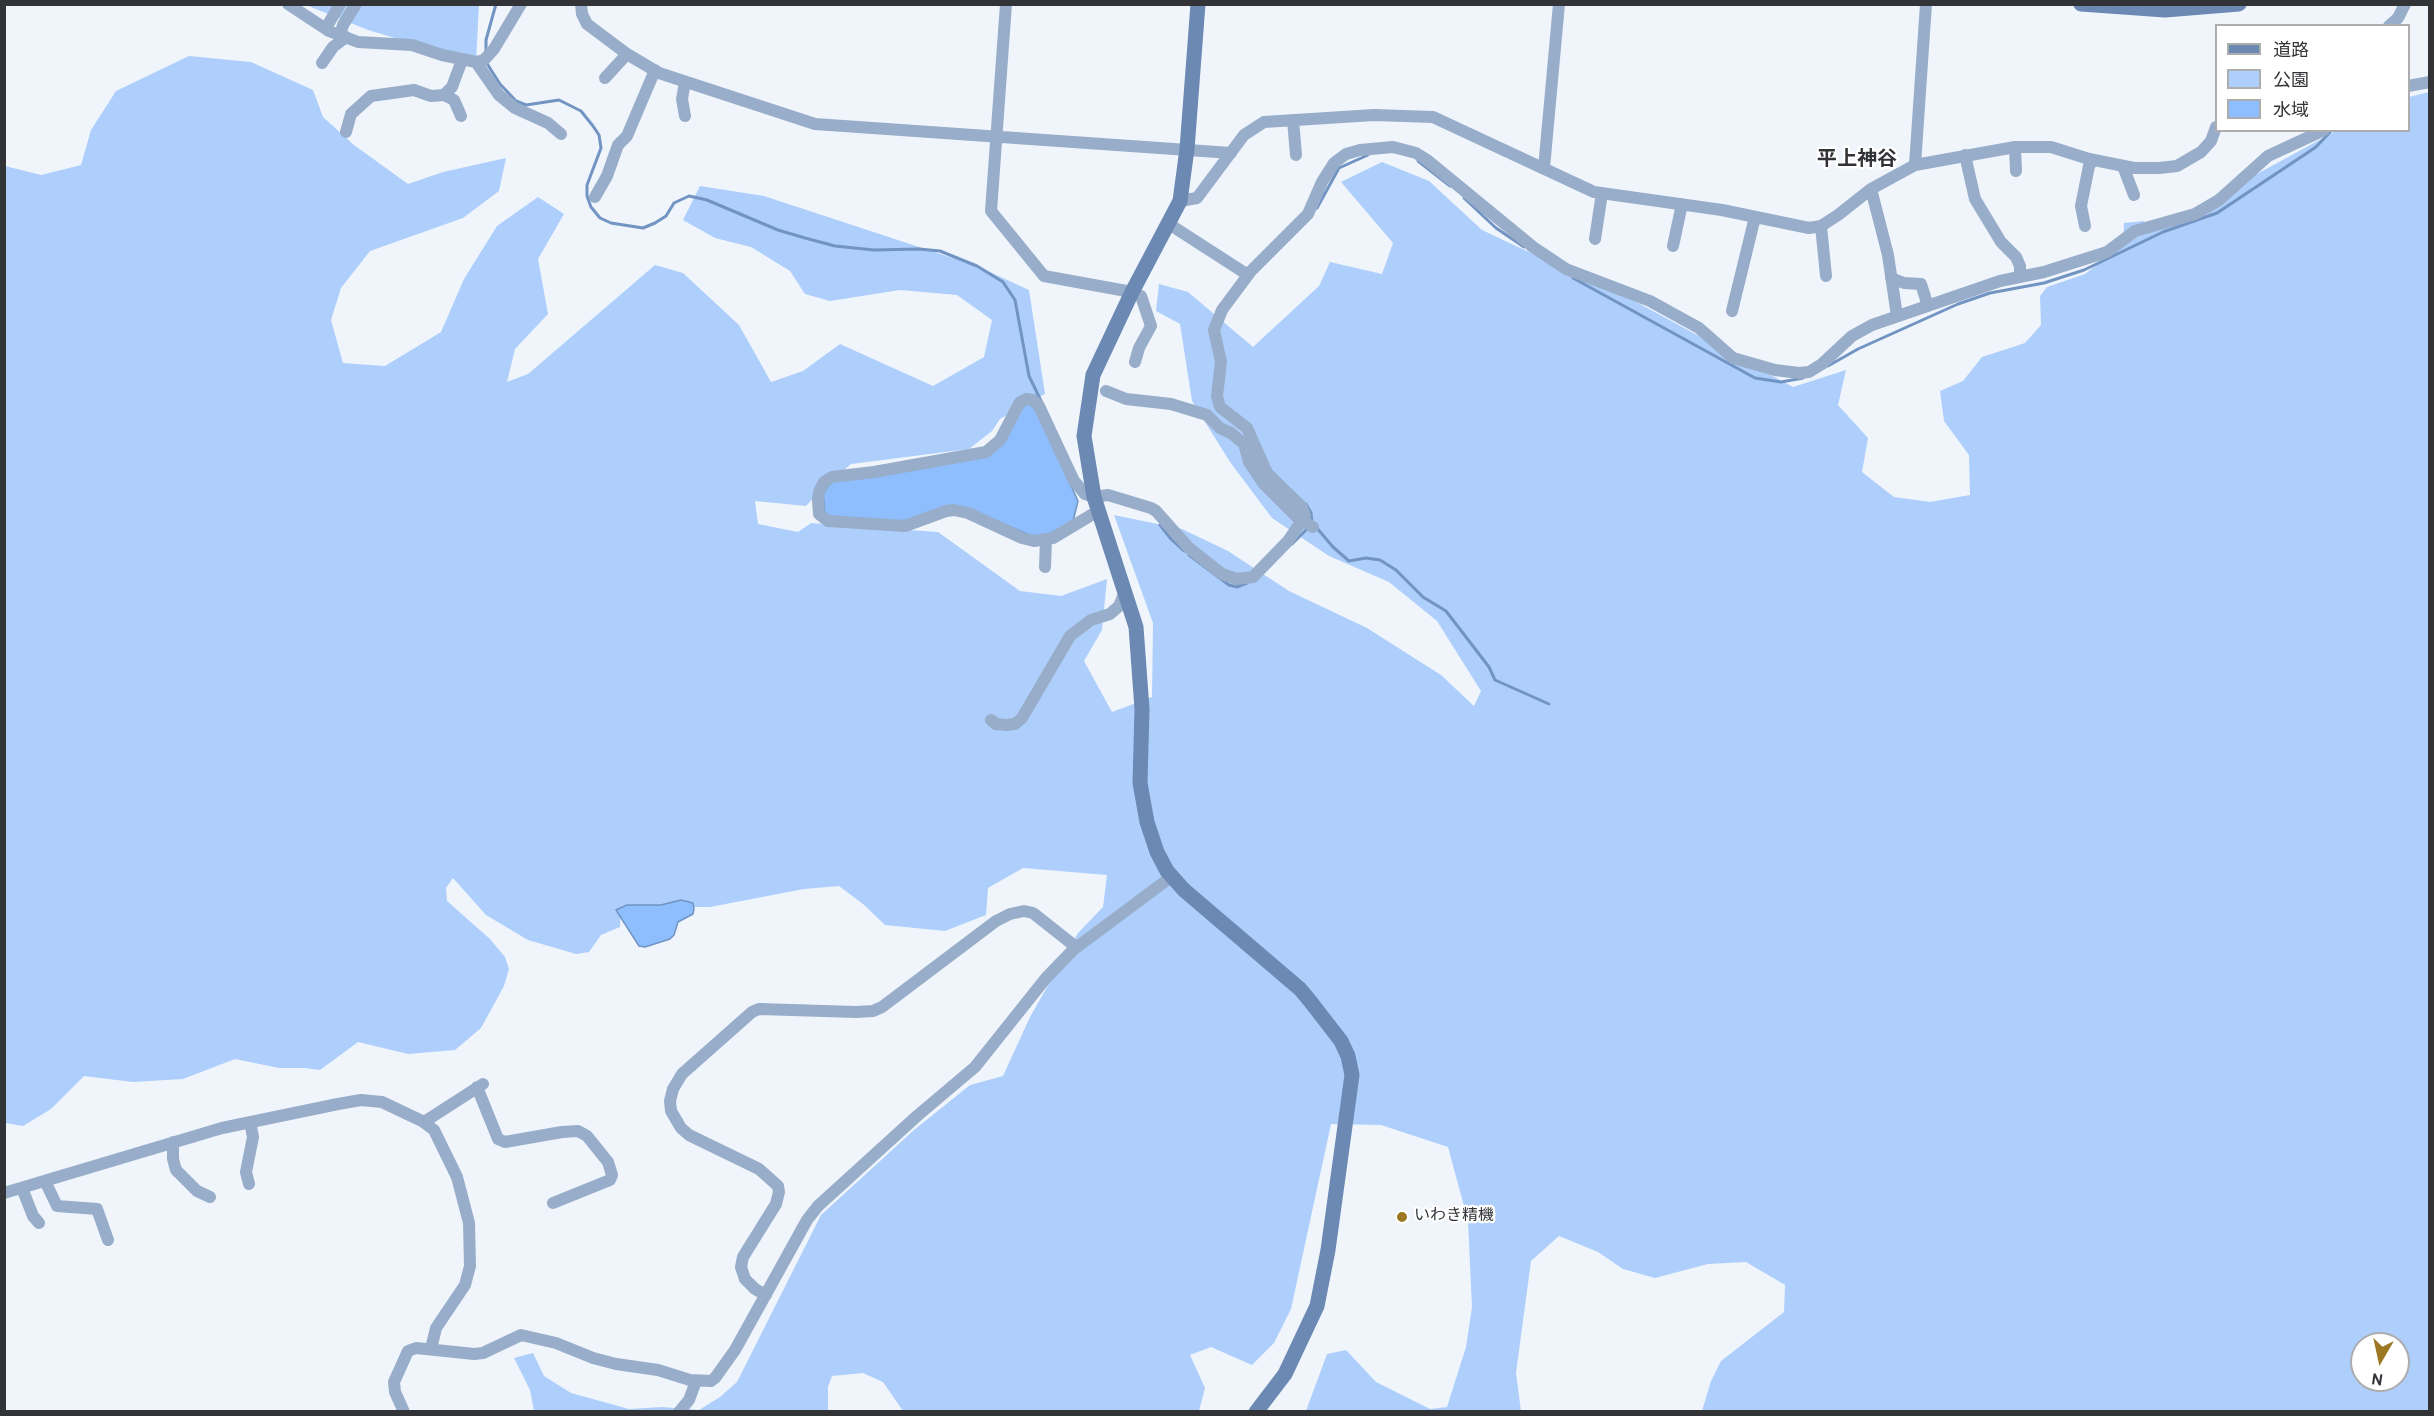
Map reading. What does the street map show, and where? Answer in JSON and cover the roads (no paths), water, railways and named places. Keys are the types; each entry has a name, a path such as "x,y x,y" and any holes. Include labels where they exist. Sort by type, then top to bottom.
{"street":[{"path":"288,4 326,28 358,42 412,45 476,62 484,60 494,49 521,4"},
{"path":"326,28 340,4"},
{"path":"322,63 343,36 343,25 356,4"},
{"path":"582,4 582,14 587,24 627,54 655,70 815,124 1231,153"},
{"path":"1006,4 991,210 1038,271 1051,278 1132,292 1141,296 1151,326 1142,339 1135,362"},
{"path":"1198,4 1187,149 1180,201 1132,292 1093,375 1084,436 1096,504 1136,627 1142,709 1140,783 1151,836 1171,877 1305,995 1341,1041 1348,1056 1352,1075 1328,1250 1317,1306 1285,1374 1256,1412"},
{"path":"1544,168 1558,4"},
{"path":"1916,165 1926,4"},
{"path":"2081,4 2165,10 2239,4"},
{"path":"2392,24 2405,4"},
{"path":"605,78 627,54"},
{"path":"444,95 452,87 462,60"},
{"path":"476,62 499,95 515,108 548,123 561,134"},
{"path":"595,197 608,176 618,145 627,136 655,70"},
{"path":"685,82 682,99 685,116"},
{"path":"2410,86 2430,82"},
{"path":"346,132 351,114 371,96 414,90 431,96 444,95 454,100 461,116"},
{"path":"1180,201 1197,198 1252,128 1264,122 1374,114 1433,117 1594,192 1682,204 1809,228 1821,226 1870,189 1916,165 2015,147 2051,147 2093,160 2123,166 2142,168 2177,166 2201,152 2211,141 2215,132"},
{"path":"1293,120 1296,155"},
{"path":"1309,524 1302,507 1267,473 1247,428 1220,407 1217,396 1221,362 1214,330 1222,310 1248,275 1270,250 1308,214 1322,182 1334,163 1346,154 1393,147 1416,153 1533,247 1566,269 1659,305 1698,328 1733,358 1787,373 1809,372 1822,364 1842,344 1862,329 2000,281 2044,273 2107,252 2135,231 2179,219 2204,209 2219,200 2268,156 2320,132"},
{"path":"2015,147 2016,171"},
{"path":"1965,155 1975,199 2001,242 2016,257 2020,266 2020,277"},
{"path":"2085,226 2081,206 2089,166 2093,160"},
{"path":"2123,166 2134,195"},
{"path":"1870,189 1888,255 1897,316"},
{"path":"1595,239 1602,193"},
{"path":"1673,246 1682,204"},
{"path":"1732,311 1755,217"},
{"path":"1169,224 1248,275"},
{"path":"1821,226 1826,276"},
{"path":"1891,278 1904,283 1921,284 1928,306"},
{"path":"1106,391 1126,399 1172,404 1207,415 1223,430 1231,433 1244,444 1249,462 1263,483 1297,517 1309,524"},
{"path":"1096,504 1074,481 1039,406 1033,400 1026,399 1016,407 1000,440 986,452 874,472 831,477 824,482 819,492 819,514 828,521 905,526 954,510 968,513 1022,538 1034,541 1053,538 1108,495 1140,503 1156,511 1189,548 1222,574 1237,579 1253,577 1309,524"},
{"path":"1044,567 1046,539"},
{"path":"990,720 996,724 1007,725 1015,724 1022,718 1070,636 1091,620 1110,614 1119,606 1124,594"},
{"path":"404,1412 395,1392 394,1382 408,1351 416,1348 483,1353 521,1335 556,1343 593,1358 616,1364 658,1370 696,1381 711,1381 720,1374 807,1220 818,1206 975,1067 1046,978 1076,947 1171,877"},
{"path":"766,1295 749,1284 741,1267 747,1250 776,1204 778,1186 759,1169 690,1135 681,1128 671,1111 670,1101 673,1089 682,1074 752,1012 759,1009 856,1012 873,1011 882,1007 996,921 1010,914 1024,911 1033,913 1076,947"},
{"path":"424,1122 480,1086 498,1139 505,1142 578,1131 587,1136 608,1162 612,1175 610,1180 553,1203"},
{"path":"4,1193 173,1142 250,1122 338,1104 370,1100 382,1102 424,1122 434,1130 457,1177 469,1223 470,1266 465,1285 436,1328 431,1349"},
{"path":"249,1184 246,1172 253,1137 250,1122"},
{"path":"173,1142 173,1159 176,1170 197,1191 210,1197"},
{"path":"45,1181 57,1206 97,1209 108,1240"},
{"path":"22,1188 33,1216 39,1223"},
{"path":"679,1412 689,1400 696,1381"}],"water":[{"path":"1027,403 1036,409 1078,501 1073,521 1052,534 1034,537 969,509 905,522 825,516 823,493 833,480 979,458"},
{"path":"681,900 693,903 693,914 678,922 674,935 670,939 645,947 639,946 616,910 627,905 661,905"}],"waterway":[{"path":"486,52 486,40 496,4"},
{"path":"486,62 500,84 516,101 526,105 559,100 581,111 593,126 599,135 601,148 587,185 587,196 591,207 600,218 611,223 643,228 666,216 674,203 689,196 707,200 778,230 835,246 874,250 940,251 977,266 1003,282 1015,300 1029,376 1042,403"},
{"path":"1828,366 1858,349 1958,304 1990,293 2044,283 2084,270 2163,232 2217,213 2316,147 2330,132"},
{"path":"1317,208 1339,168 1368,155"},
{"path":"1418,161 1450,186"},
{"path":"1464,198 1496,228 1524,247"},
{"path":"1573,278 1755,378 1781,382 1803,378"},
{"path":"1306,504 1311,513 1312,522"},
{"path":"1160,525 1184,551"},
{"path":"1316,527 1349,561 1366,558 1380,560 1396,570 1423,597 1446,611 1489,667 1495,680 1549,704"},
{"path":"1292,544 1308,528"},
{"path":"1189,555 1229,585 1237,587 1247,583"}],"place":[{"name":"いわき精機","path":"1402,1217"}],"district":[{"name":"平上神谷","path":"1857,161"}]}
